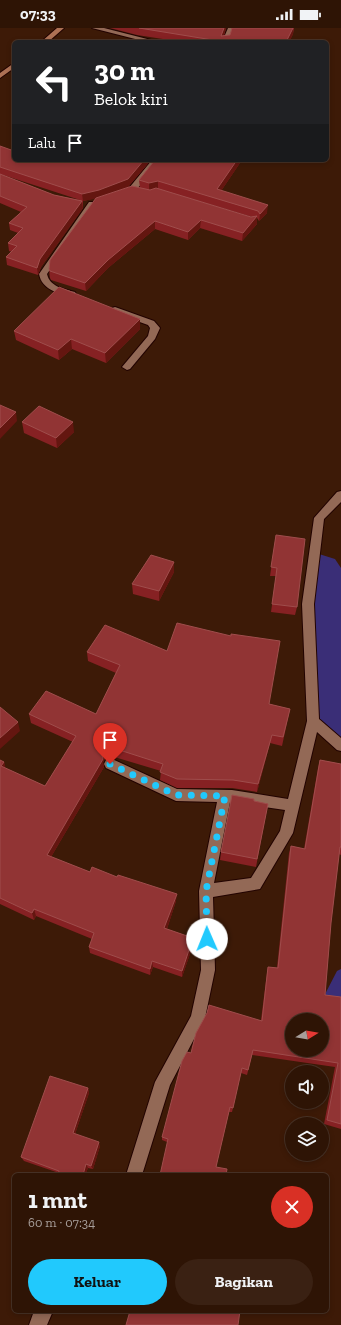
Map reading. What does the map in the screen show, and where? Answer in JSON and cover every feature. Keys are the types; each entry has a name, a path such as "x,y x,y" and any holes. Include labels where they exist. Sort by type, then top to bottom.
{"main road":[{"path":"46,40 61,28"},
{"path":"0,76 12,67"}],"street":[{"path":"95,28 147,40"},
{"path":"225,40 231,28"},
{"path":"114,197 132,190 154,162"},
{"path":"132,190 144,193"},
{"path":"79,204 92,204 102,201"},
{"path":"78,297 49,286 44,280 43,274 92,204"},
{"path":"108,307 151,323 155,328 152,337 127,367"},
{"path":"206,891 255,884 286,833 314,721 308,604 318,518 341,495"},
{"path":"314,721 341,746"},
{"path":"110,764 176,795 232,796 292,805"},
{"path":"135,1173 163,1082 198,1018 208,970 206,891 225,796"},
{"path":"38,1325 43,1313"}],"shaded area":[{"path":"319,554 335,559 341,568 341,746 313,721 308,604"},
{"path":"341,969 341,1003 322,1000 337,971"}],"building":[{"path":"139,28 224,28 221,36 230,35 232,28 293,28 287,40 213,40"},
{"path":"0,146 12,150 12,162 142,162 128,179 99,190 82,194 0,167"},
{"path":"153,162 236,162 217,189 268,205 260,214 258,211 158,181 149,183 139,180"},
{"path":"0,174 54,195 82,201 40,259 37,268 6,257 17,246 8,243 23,228 9,223 27,207 0,196"},
{"path":"132,186 150,190 156,188 251,217 257,216 243,233 201,220 188,232 155,221 108,260 85,283 50,271 50,260 96,198"},
{"path":"59,287 140,319 105,353 71,339 58,350 14,331"},
{"path":"0,405 16,412 0,428"},
{"path":"39,406 73,422 56,438 22,422"},
{"path":"276,535 305,539 297,607 272,604 277,568 271,567"},
{"path":"151,555 174,562 159,591 132,584"},
{"path":"177,623 231,636 231,634 280,641 269,704 290,709 283,737 272,735 258,784 233,780 177,779 160,772 163,764 110,747 104,751 102,755 103,759 47,855 90,872 92,867 117,877 118,875 177,894 164,928 193,938 182,971 152,961 150,969 89,947 94,933 34,909 32,913 0,898 0,760 4,762 1,766 45,786 76,736 29,714 46,691 96,714 120,665 87,652 105,625 167,651"},
{"path":"0,707 18,722 0,738"},
{"path":"320,760 341,764 341,847 331,923 325,995 341,997 341,1124 329,1121 329,1117 328,1117 338,1063 299,1057 329,1057 329,1013 285,1013 285,1055 253,1050 248,1070 242,1068 233,1108 230,1107 216,1167 227,1169 226,1173 160,1173 168,1139 162,1137 182,1061 187,1052 191,1053 196,1033 207,1013 209,1005 262,1021 268,967 278,968 291,846 305,849"},
{"path":"232,795 254,799 254,801 268,804 257,859 221,852"},
{"path":"50,1076 88,1088 73,1133 99,1142 91,1166 86,1164 84,1173 58,1173 59,1171 21,1157"},
{"path":"129,1313 240,1313 238,1325 126,1325"}],"route":[{"path":"110,764 158,788 176,795 225,796 206,891 207,939"}]}
